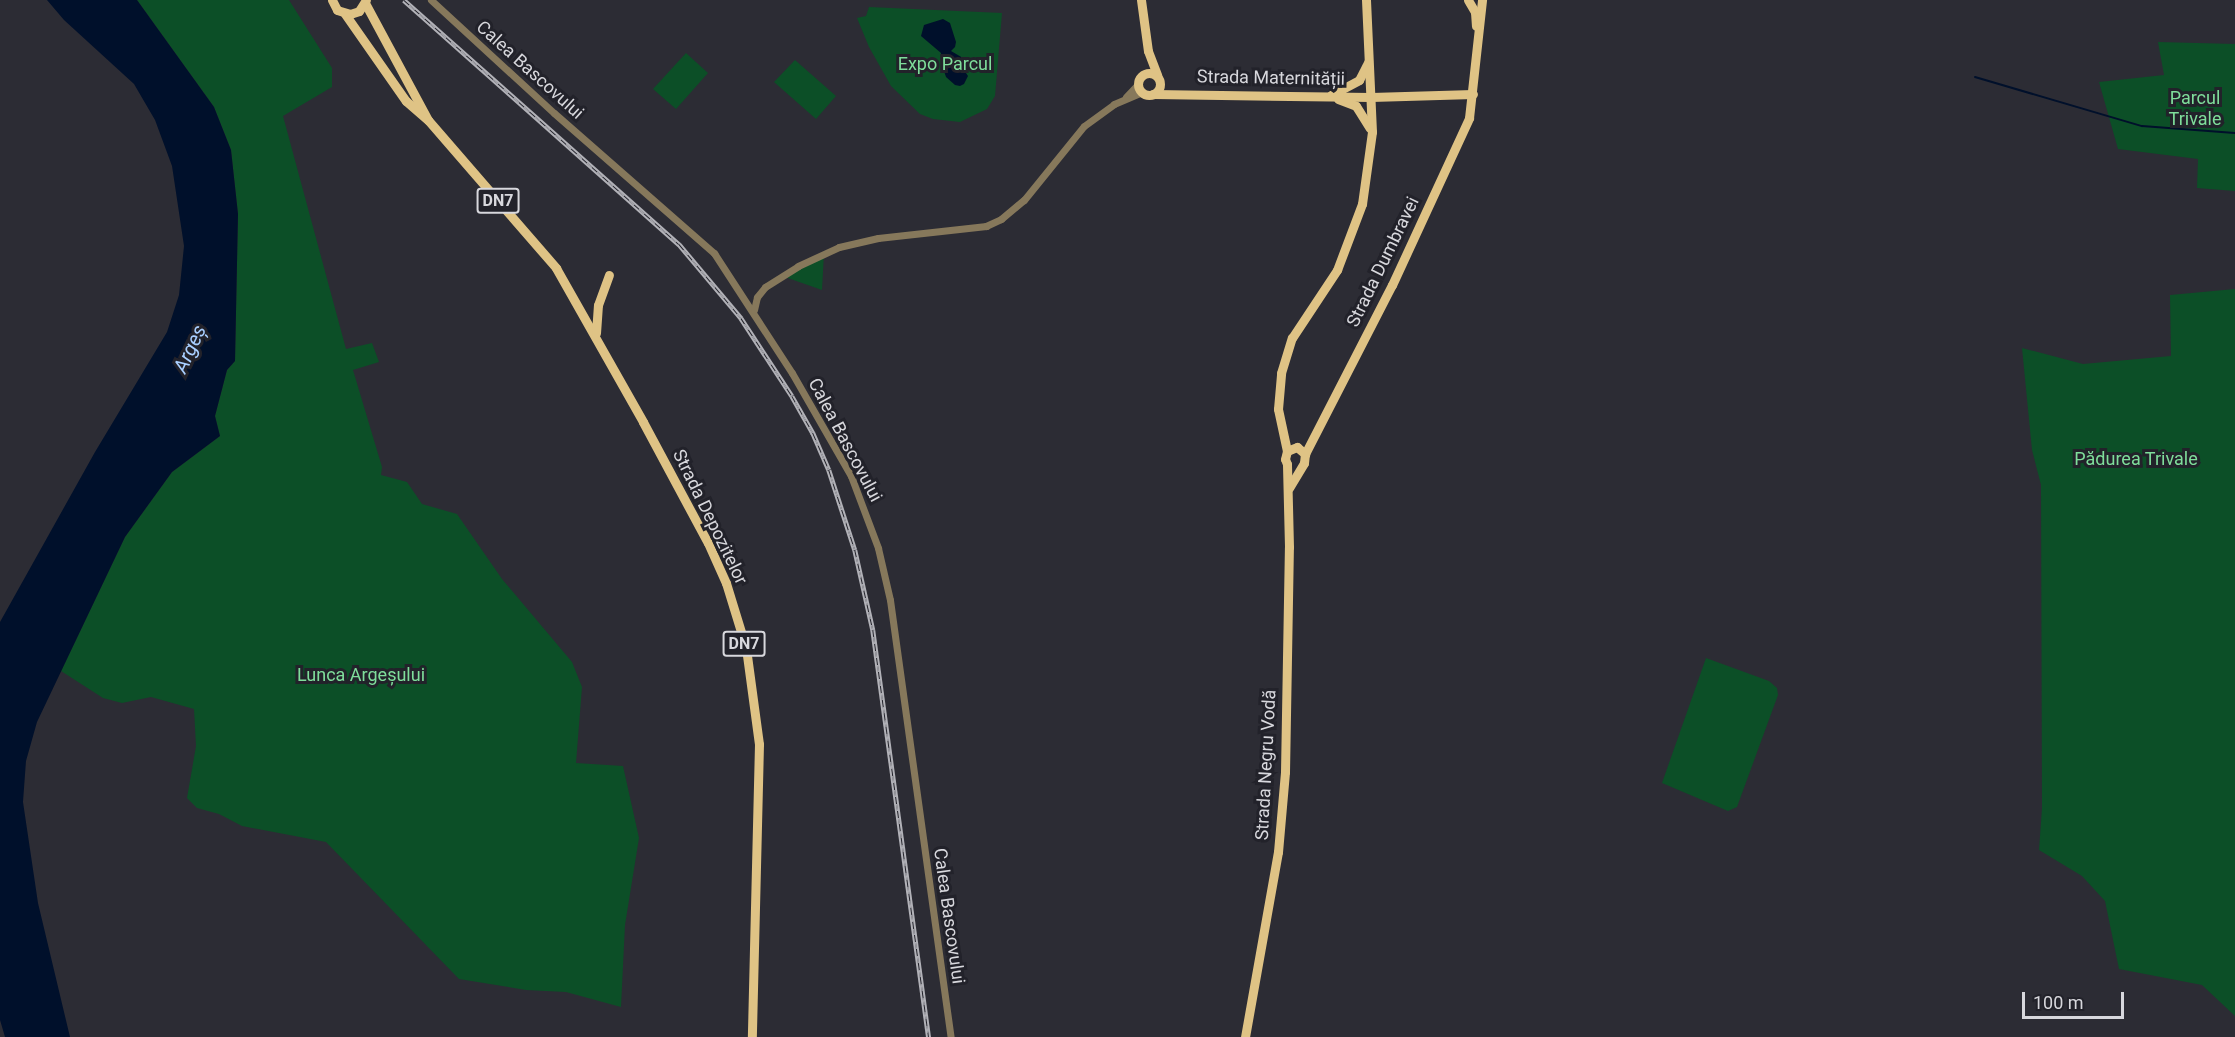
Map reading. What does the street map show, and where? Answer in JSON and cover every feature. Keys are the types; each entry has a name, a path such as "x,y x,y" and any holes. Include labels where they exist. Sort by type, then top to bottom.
{"main road":[{"path":"1141,0 1148,51 1161,87 1153,94 1140,88 1148,51"},
{"path":"1287,451 1297,447 1305,454 1305,463 1294,468 1287,464 1285,459 1287,451 1278,410 1283,362 1292,338 1328,288 1351,239 1362,204 1372,132 1366,0"},
{"path":"1468,0 1474,12 1476,52"},
{"path":"1476,52 1482,0"},
{"name":"DN7","path":"332,1 337,10 345,14 360,11 366,2"},
{"name":"Strada Depozitelor","path":"366,2 428,120 556,268 596,336 708,543 735,609 746,648 758,726 760,772 752,1037"},
{"name":"Strada Depozitelor","path":"345,14 396,88 417,113 428,120"},
{"name":"Strada Dumbravei","path":"1305,454 1392,285 1469,118 1476,52"},
{"path":"1327,96 1353,85 1363,74 1369,60"},
{"path":"1144,73 1151,72 1159,77 1171,93"},
{"name":"Strada Maternității","path":"1153,94 1371,97 1473,94"},
{"path":"1327,96 1356,106 1364,115 1372,132"},
{"path":"596,336 598,305 609,274"},
{"name":"Strada Negru Vodă","path":"1245,1037 1273,883 1284,795 1287,464"},
{"name":"Strada Negru Vodă","path":"1288,491 1300,467"}],"street":[{"name":"Calea Bascovului","path":"431,0 554,113 714,253 754,310 842,458 860,497 878,548 890,600 951,1037"},
{"path":"754,310 757,297 765,287 798,266 839,247 878,238 986,226 1001,219 1024,200 1084,126 1140,88"}],"green space":[{"name":"Lunca Argeșului","path":"137,0 289,0 332,68 332,87 283,116 346,349 372,343 379,362 353,370 382,467 381,475 407,482 422,504 457,514 502,579 572,662 582,687 576,763 623,766 639,838 625,925 621,1007 566,992 526,990 459,979 326,842 242,826 219,814 197,808 187,798 196,746 194,709 151,697 122,703 103,698 61,671 125,537 172,472 220,436 215,416 227,370 235,361 238,214 231,150 214,107"},
{"name":"Expo Parcul","path":"869,7 1002,13 995,96 987,109 960,122 933,119 920,114 891,86 869,47 857,18 866,16"},
{"name":"Parcul Trivale","path":"2158,42 2235,44 2235,191 2197,188 2198,159 2118,149 2099,82 2164,75"},
{"path":"686,53 708,73 676,109 653,89"},
{"path":"795,60 836,96 816,119 774,82"},
{"path":"824,253 822,290 782,276"},
{"name":"Pădurea Trivale","path":"2235,289 2235,1016 2202,985 2119,969 2105,901 2082,876 2039,850 2042,808 2041,485 2032,450 2022,348 2083,364 2171,356 2170,295"},
{"path":"1706,658 1769,681 1777,688 1778,695 1737,807 1728,811 1662,783"}],"water":[{"name":"Argeș","path":"47,0 137,0 214,107 231,150 238,214 235,361 227,370 215,416 220,436 172,472 125,537 37,722 26,761 23,802 38,903 70,1037 5,1037 0,1020 0,622 95,452 167,332 179,295 184,246 172,166 155,120 134,84 64,20"},
{"path":"943,19 950,23 956,42 951,51 963,58 962,67 968,76 964,84 960,86 955,85 946,77 941,62 941,53 921,36 924,25"}],"waterway":[{"path":"1975,77 2142,126 2235,133"}],"railway":[{"path":"404,0 679,244 741,318 792,396 813,433 829,470 855,550 873,630 929,1037"}]}
